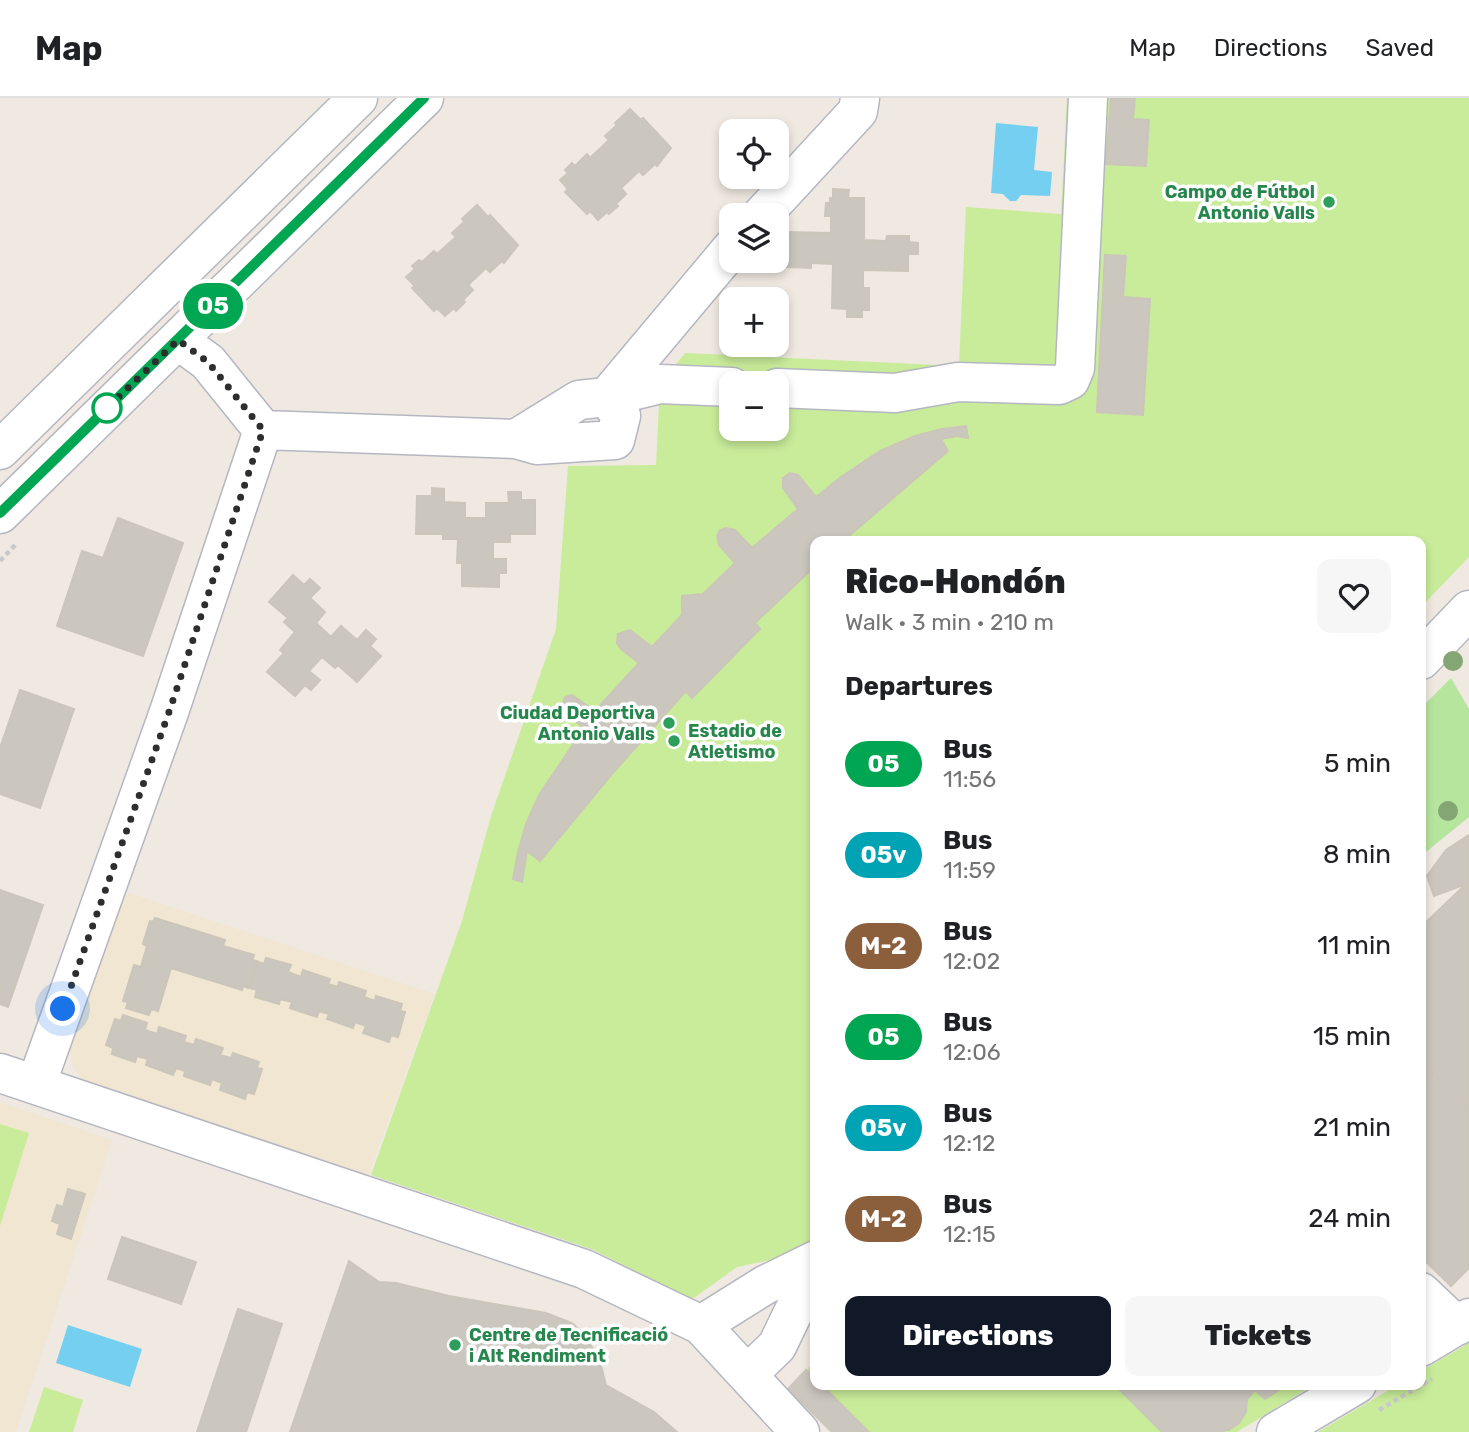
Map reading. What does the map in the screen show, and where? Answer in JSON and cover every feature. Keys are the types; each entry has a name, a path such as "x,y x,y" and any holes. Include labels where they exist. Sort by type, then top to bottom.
{"street":[{"path":"773,203 858,111 860,98"},
{"path":"789,389 894,393 958,382 1059,385 1070,380 1075,368 1088,98"},
{"path":"0,450 354,99 412,110"},
{"path":"0,513 412,110"},
{"path":"607,397 719,263"},
{"path":"178,340 208,362 263,430 516,439 537,445 615,440 621,416 607,397"},
{"path":"607,397 660,384 719,386"},
{"path":"36,1085 169,712 263,430"},
{"path":"1426,655 1467,617"},
{"path":"0,1073 584,1269 702,1325 800,1432"},
{"path":"702,1325 765,1285 810,1265"},
{"path":"748,1374 777,1346 810,1275"},
{"path":"1426,1296 1463,1322 1427,1363"},
{"path":"1276,1432 1367,1398"}],"shaded area":[{"path":"129,893 435,994 368,1176 91,1084 81,1078 74,1069 70,1050 119,902"},
{"path":"0,1102 112,1140 16,1432 0,1432"}],"green space":[{"name":"Ciudad Deportiva Antonio Valls","path":"1067,98 1469,98 1469,557 1426,602 1426,536 810,536 810,1247 804,1253 737,1267 691,1300 594,1250 371,1175 462,921 491,816 556,629 568,466 656,465 660,384 685,353 719,355 719,357 959,366 966,207 1061,214"},
{"path":"1451,678 1469,709 1469,817 1426,852 1426,703"},
{"path":"0,1124 29,1133 0,1226"},
{"path":"1469,1343 1469,1432 1318,1432 1389,1390 1426,1390 1426,1368"},
{"path":"810,1366 810,1390 1305,1390 1237,1432 832,1432 788,1389"},
{"path":"44,1387 83,1400 73,1432 29,1432"}],"water":[{"path":"996,123 1038,127 1034,170 1052,172 1050,196 1021,195 1016,201 1010,201 1003,194 991,193"},
{"path":"68,1325 142,1349 130,1387 56,1363"}],"building":[{"path":"1111,98 1135,98 1133,119 1149,120 1146,166 1106,164"},
{"path":"630,109 641,120 643,118 671,148 657,166 655,164 643,175 639,171 621,188 626,194 616,204 618,206 598,220 590,211 587,214 565,192 568,189 560,180 568,173 565,170 572,163 575,166 587,154 590,158 609,140 605,136"},
{"path":"833,189 849,190 848,198 864,198 864,240 886,241 887,236 909,236 909,242 918,243 918,254 908,254 908,271 863,270 863,288 869,288 869,310 862,310 862,317 847,317 847,309 832,308 833,264 811,263 811,268 789,267 789,232 831,233 831,216 825,216 826,203 830,203 830,198 833,198"},
{"path":"477,205 518,245 504,263 502,261 490,272 486,268 468,285 473,290 463,300 465,302 456,311 454,308 445,316 437,308 434,311 412,288 415,286 406,277 415,269 412,266 419,260 422,262 434,251 437,254 456,237 452,233"},
{"path":"1105,255 1126,256 1123,297 1150,299 1143,415 1097,412"},
{"path":"966,426 968,438 957,436 941,439 948,451 849,536 810,536 810,571 755,623 760,629 692,698 686,691 611,775 540,861 527,851 522,882 513,879 526,824 539,795 584,728 561,710 565,697 572,695 595,711 639,663 621,649 617,643 618,634 630,630 652,647 682,615 682,596 703,594 735,563 719,545 717,536 720,530 735,530 752,548 798,509 783,488 783,478 790,473 798,475 816,497 880,451 915,436"},
{"path":"432,488 444,489 444,502 465,503 465,518 486,518 486,503 509,503 508,492 521,492 521,500 535,500 535,534 510,534 510,542 493,542 493,559 506,559 506,573 499,573 499,587 462,586 462,563 457,563 458,539 443,539 443,534 416,534 417,496 432,496"},
{"path":"118,518 183,543 143,656 57,626 82,551 103,558"},
{"path":"293,575 304,585 310,579 320,588 310,598 325,612 316,623 331,637 341,626 357,640 366,630 376,639 370,646 381,656 357,682 338,665 335,668 322,657 309,671 320,680 311,690 305,685 295,696 267,672 284,653 280,650 295,632 284,622 288,618 269,602"},
{"path":"20,690 74,709 40,808 0,794 0,748"},
{"path":"1469,835 1469,1111 1426,1067 1426,922 1466,884 1434,896 1427,876 1446,850"},
{"path":"0,890 43,905 8,1007 0,1004"},
{"path":"155,918 225,940 223,946 254,955 252,960 257,961 248,988 243,986 242,990 171,968 158,1011 151,1009 149,1015 126,1008 128,1002 123,1001 134,965 141,967 147,946 143,944 150,921 153,922"},
{"path":"266,958 291,965 288,972 301,977 303,970 330,979 328,984 338,987 339,982 366,991 364,997 375,1001 376,996 402,1004 400,1011 405,1012 398,1037 391,1035 389,1042 363,1033 366,1026 355,1022 353,1028 327,1019 329,1014 319,1011 317,1017 290,1008 292,1002 280,999 279,1004 255,997 257,990 250,988 258,962 264,964"},
{"path":"123,1015 147,1023 145,1030 157,1034 159,1027 186,1036 184,1042 194,1045 196,1039 223,1048 220,1055 231,1058 233,1053 259,1062 257,1068 262,1069 254,1094 247,1092 245,1099 220,1090 222,1083 212,1079 210,1085 184,1076 185,1071 176,1068 173,1075 146,1065 148,1059 137,1056 135,1062 112,1054 113,1048 106,1045 115,1019 121,1021"},
{"path":"1426,1067 1469,1111 1469,1268 1451,1286 1426,1262"},
{"path":"68,1189 85,1194 71,1239 57,1234 60,1224 52,1221 57,1205 63,1207"},
{"path":"122,1237 196,1262 181,1304 108,1279"},
{"name":"Centre de Tecnificació i Alt Rendiment","path":"349,1261 379,1282 396,1283 449,1296 546,1313 572,1323 582,1332 599,1358 606,1385 654,1412 677,1432 290,1432"},
{"path":"238,1309 282,1324 246,1432 197,1432"},
{"path":"806,1370 810,1374 810,1390 827,1390 869,1432 832,1432 788,1389"},
{"path":"1120,1390 1255,1390 1247,1399 1246,1412 1239,1423 1229,1430 1162,1432"},
{"path":"1255,1390 1279,1390 1265,1399"}],"bus line":[{"name":"05","path":"0,513 424,98"}],"place":[{"name":"Campo de Fútbol Antonio Valls","path":"1329,202"},
{"name":"Ciudad Deportiva Antonio Valls","path":"669,723"},
{"name":"Estadio de Atletismo","path":"674,741"},
{"name":"Centre de Tecnificació i Alt Rendiment","path":"455,1345"}],"route":[{"path":"63,1009 169,712 263,430 208,362 178,340 107,408"}]}
